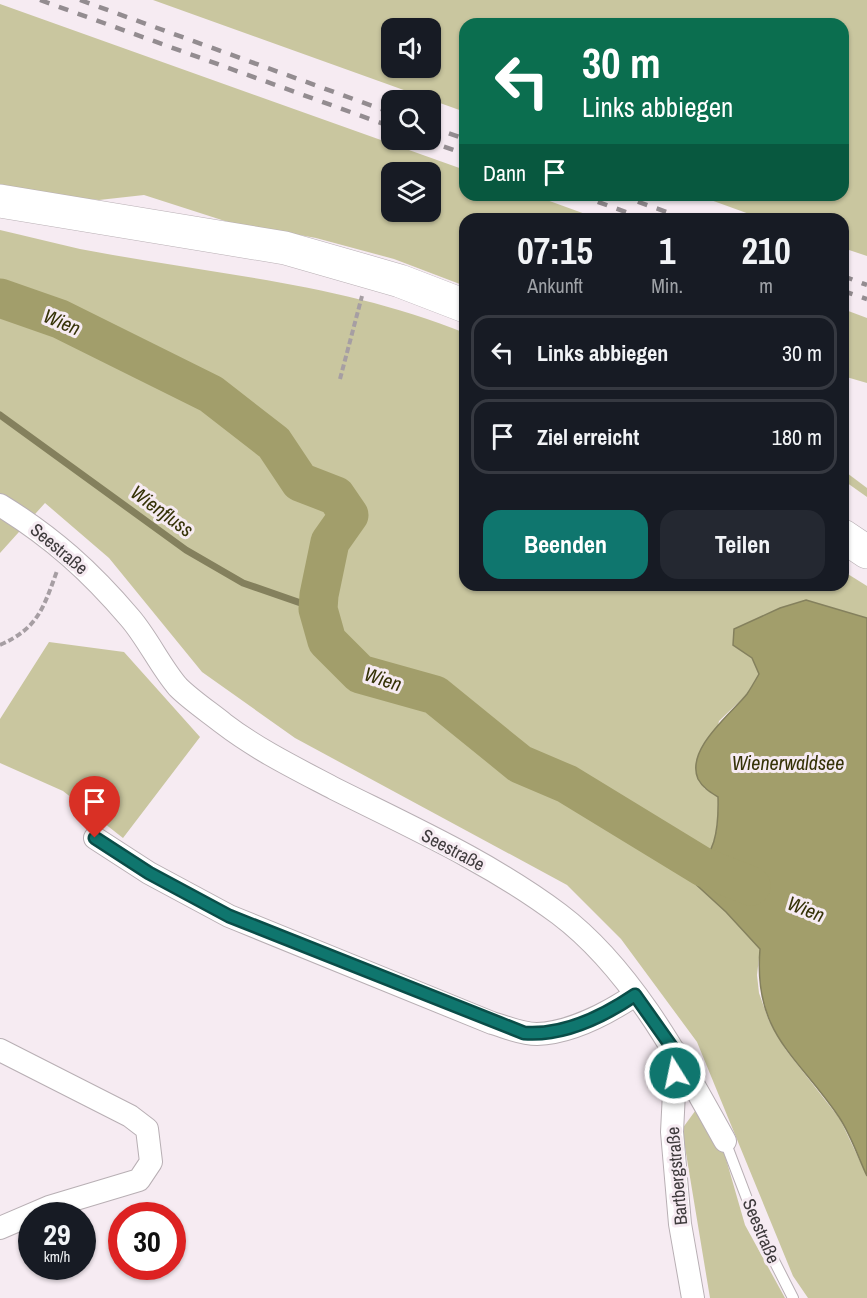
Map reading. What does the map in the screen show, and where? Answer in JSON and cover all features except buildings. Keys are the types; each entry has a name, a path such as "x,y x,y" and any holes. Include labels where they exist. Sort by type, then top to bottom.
{"main road":[{"path":"0,201 285,248 400,281 459,304"},
{"path":"849,540 867,552"}],"street":[{"name":"Seestraße","path":"0,505 42,531 91,575 131,620 178,687 226,726 273,757 447,846 522,888 561,915 595,946 635,995 676,1053 725,1141"},
{"path":"95,838 149,873 229,916 524,1033 538,1034 566,1029 621,1005 635,995"},
{"path":"0,1050 130,1116 147,1129 151,1162 139,1180 49,1208 0,1228"},
{"name":"Bartbergstraße","path":"676,1053 672,1132 680,1224 693,1298"}],"lane":[{"name":"Seestraße","path":"725,1141 760,1233 793,1298"}],"path":[{"path":"340,379 362,294"},
{"path":"0,645 22,635 43,610 64,551"}],"shaded area":[{"path":"153,0 867,0 867,256 849,250 849,213 746,213 714,201 849,201 849,18 459,18 459,110 441,103 441,90 404,90"},
{"path":"0,4 381,140 381,150 409,150 459,168 459,201 550,201 582,213 459,213 459,284 394,259 316,238 228,222 144,195 99,200 38,194 0,184"},
{"path":"0,230 80,249 323,291 371,302 459,331 459,591 849,591 849,575 867,586 867,618 806,600 780,608 734,629 733,645 752,658 759,674 747,694 719,721 704,788 718,797 716,832 705,861 690,879 726,912 760,949 757,975 759,993 769,1021 786,1050 840,1119 867,1176 867,1298 808,1298 793,1276 697,1042 621,939 567,885 295,738 202,672 109,558 45,503 0,553"},
{"path":"849,311 867,318 867,383 849,378"},
{"path":"849,474 867,488 867,497 849,484"},
{"path":"49,642 124,652 200,737 123,838 63,791 0,763 0,719"},
{"path":"698,1107 722,1145 745,1225 785,1298 710,1298 682,1129"}],"water":[{"name":"Wienerwaldsee","path":"806,600 867,618 867,1176 839,1117 781,1042 771,1023 763,1002 760,949 726,912 690,879 710,851 718,821 718,797 704,787 698,779 696,768 698,756 712,732 747,694 759,674 752,658 733,645 734,629 780,608"}],"waterway":[{"name":"Wienfluss","path":"0,298 60,319 211,394 274,443 300,482 336,496 349,515 330,542 318,609 327,641 360,674 435,695 520,764 567,784 703,867 751,886"},
{"name":"Wienfluss","path":"0,415 186,550 243,583 318,609"}],"railway":[{"path":"40,0 381,123"},
{"path":"80,0 381,109"},
{"path":"441,131 459,137"},
{"path":"441,146 459,152"},
{"path":"596,201 628,213"},
{"path":"636,201 669,213"},
{"path":"849,278 867,285"},
{"path":"849,293 867,299"}],"route":[{"path":"95,838 149,873 229,916 492,1023 524,1033 538,1034 566,1029 621,1005 635,995 676,1053 675,1073"}],"water label":[{"name":"Wien","path":"62,322"},
{"name":"Wien","path":"383,679"},
{"name":"Wien","path":"806,909"}]}
